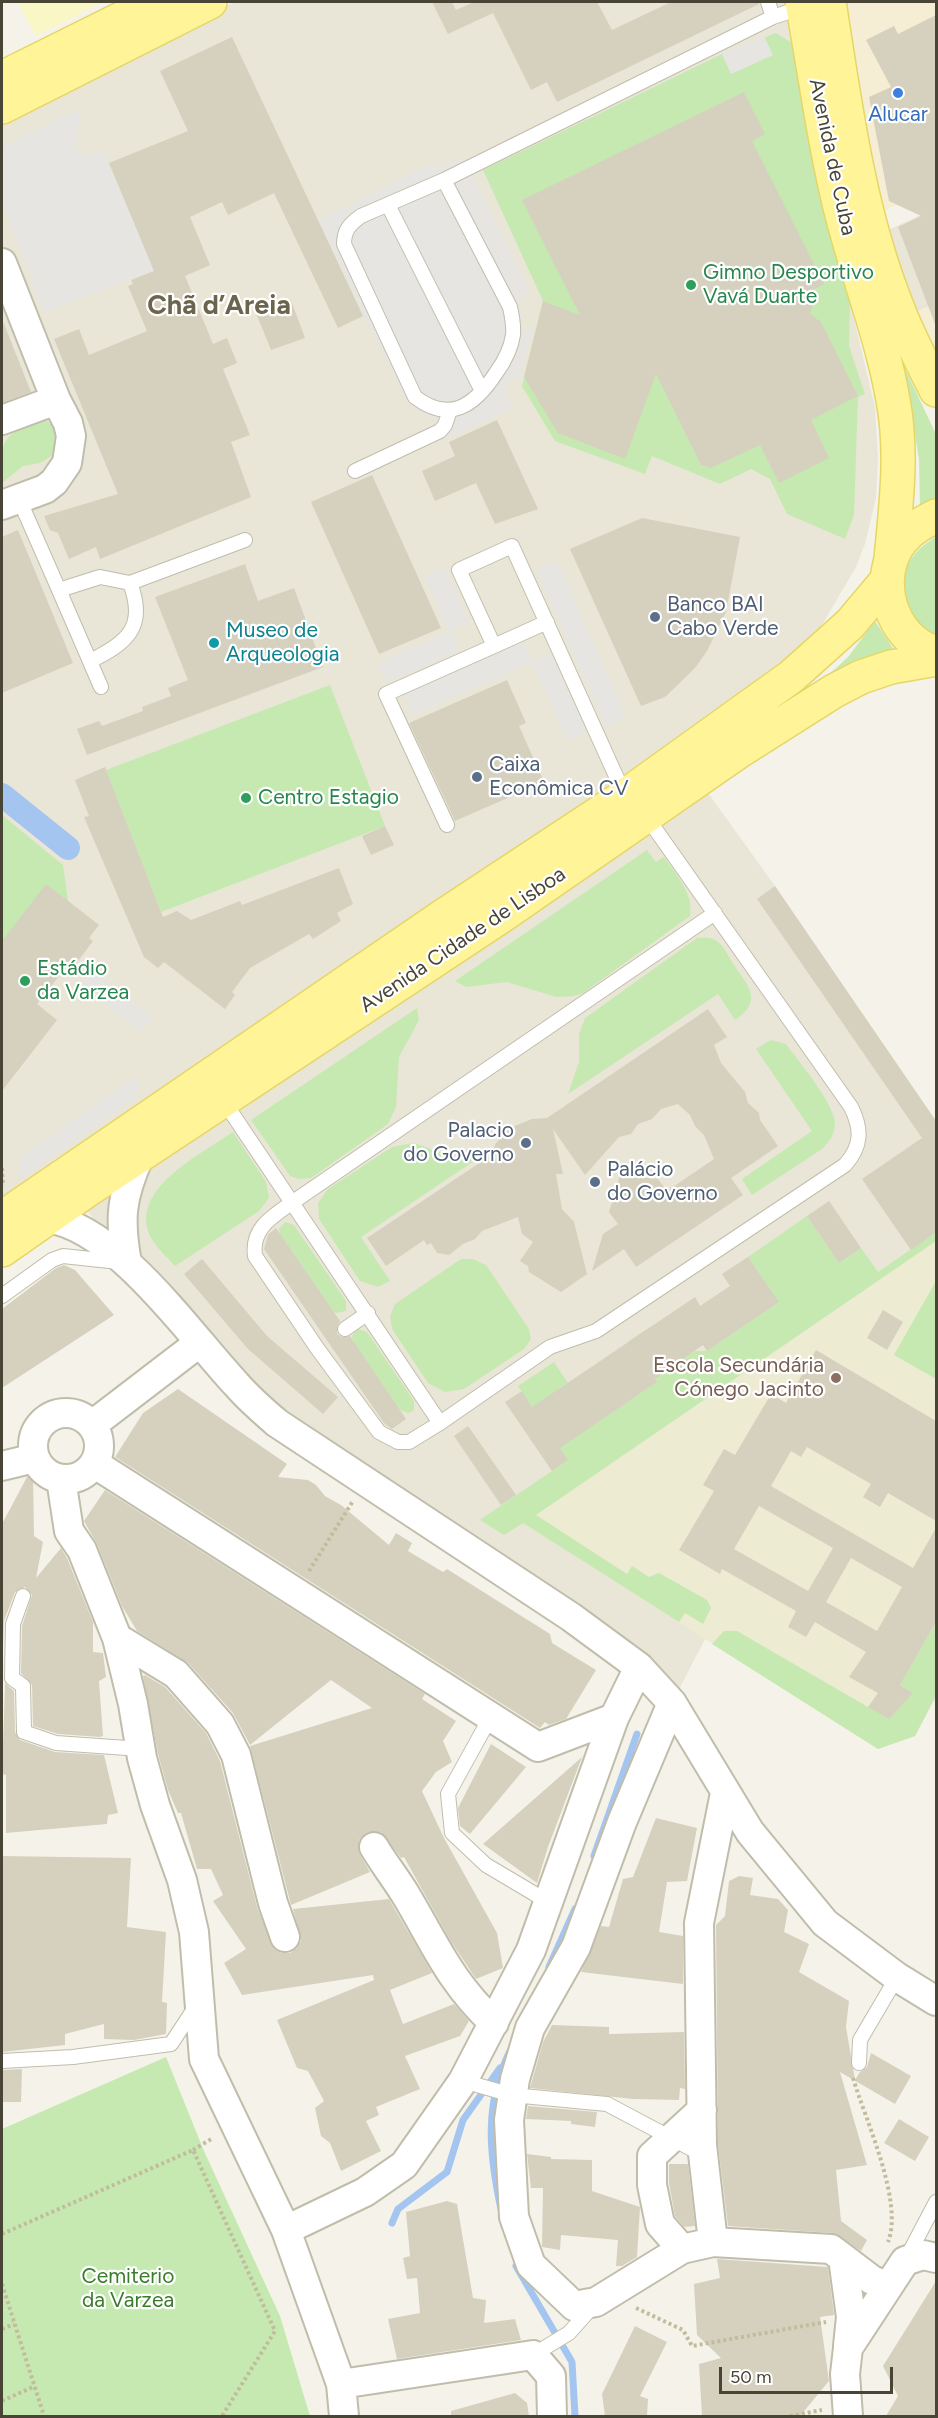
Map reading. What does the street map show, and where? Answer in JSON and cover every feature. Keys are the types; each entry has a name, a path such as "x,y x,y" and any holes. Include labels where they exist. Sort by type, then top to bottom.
{"main road":[{"path":"2,78 155,2"},
{"path":"2,107 210,2"},
{"name":"Avenida de Cuba","path":"812,3 850,126 874,238 895,302 936,390"},
{"name":"Avenida de Cuba","path":"812,3 823,129 837,196 893,400 898,439 898,476 889,569 889,602 897,622 911,639 936,653"},
{"name":"Avenida Cidade de Lisboa","path":"2,1250 223,1100 636,806 816,658 850,624 889,569 910,532 936,516"},
{"name":"Avenida Cidade de Lisboa","path":"2,1218 443,916 636,806 741,750 834,691 891,666 936,659"}],"street":[{"path":"2,262 56,400 68,423 71,450 62,473 22,498"},
{"path":"2,420 56,400"},
{"path":"127,1263 121,1226 122,1206 127,1184 139,1157"},
{"path":"47,1218 81,1229 127,1263 238,1387 277,1423 571,1617 639,1667 672,1703 750,1832 825,1923 897,1977 936,2001"},
{"path":"92,1425 199,1343"},
{"path":"64,1413 74,1414 92,1425 99,1444 94,1464 80,1476 61,1479 50,1475 35,1458 34,1438 45,1420 64,1413"},
{"path":"2,1466 35,1458"},
{"path":"94,1464 538,1747 614,1718"},
{"path":"61,1479 69,1531 82,1550 117,1638 155,1806 184,1890 194,1932 204,2059 286,2230 341,2384 344,2416"},
{"path":"117,1638 176,1674 220,1724 236,1755 273,1903 285,1936"},
{"path":"286,2230 365,2192 404,2165 463,2081 531,1950 550,1903 614,1718 639,1667"},
{"path":"672,1703 622,1822 576,1947 530,2028 512,2095 509,2120 514,2217 531,2265 574,2306 602,2298 682,2249 713,2242 831,2249 880,2283"},
{"path":"713,2242 702,2110 699,1923 725,1793"},
{"path":"374,1847 407,1896 449,1973 472,2002 494,2023"},
{"path":"682,2249 660,2224 652,2185 652,2156 702,2110"},
{"path":"848,2348 880,2283 905,2261 923,2255 936,2258"},
{"path":"843,2258 852,2317 845,2374 847,2410"},
{"path":"341,2384 541,2351 550,2376 552,2416"}],"lane":[{"path":"768,2 773,17"},
{"path":"444,180 510,307 513,322 508,352 482,391 462,408 437,410 416,397 344,244 344,233 351,224 773,17 812,3"},
{"path":"388,205 482,391"},
{"path":"355,471 440,431 445,425 450,410"},
{"path":"22,498 101,687"},
{"path":"59,590 100,577 130,583 245,540"},
{"path":"494,646 459,570 512,546 636,806 715,914 851,1107 858,1120 860,1132 853,1156 845,1165 596,1331 550,1347 409,1442 386,1438 379,1432 322,1344 255,1256 254,1246 262,1226 293,1202 715,914"},
{"path":"90,661 115,649 126,640 134,626 137,612 130,583"},
{"path":"447,825 386,694 547,622"},
{"path":"223,1100 440,1423"},
{"path":"2,1296 52,1260 63,1256 127,1263"},
{"path":"345,1329 368,1314"},
{"path":"23,1596 13,1624 12,1678 23,1686 24,1732 56,1743 141,1749"},
{"path":"491,1716 448,1794 452,1833 486,1865 550,1903"},
{"path":"860,2063 860,2040 897,1977"},
{"path":"2,2061 73,2057 171,2043 201,1999"},
{"path":"463,2081 512,2095 607,2104 704,2155"},
{"path":"905,2261 936,2202"},
{"path":"541,2351 569,2333 602,2298"}],"path":[{"path":"296,1593 365,1481"},
{"path":"860,2063 852,2072 881,2157 888,2194 891,2233 880,2283"},
{"path":"2,2234 193,2150 275,2331 222,2416"},
{"path":"2,2284 44,2416"},
{"path":"602,2298 684,2330 692,2346 852,2317"},
{"path":"2,2330 14,2324"},
{"path":"2,2401 35,2386"},
{"path":"790,2416 847,2410"}],"shaded area":[{"path":"234,2 789,2 850,302 875,407 878,458 876,498 865,544 856,567 822,625 801,651 675,747 775,886 936,1121 936,1696 915,1736 878,1749 705,1639 672,1703 303,1441 127,1263 77,1197 2,1204 2,121"},
{"name":"Alucar","path":"843,2 936,2 936,184 881,213"},
{"path":"764,36 773,55 731,74 722,54"},
{"path":"81,109 75,149 86,156 103,151 154,271 44,312 2,201 2,151 9,143"},
{"path":"463,156 529,289 518,306 523,318 519,332 533,328 520,378 507,382 504,394 516,407 448,438 440,421 420,413 404,397 318,221 427,165 438,168"},
{"path":"936,208 936,304 913,313 886,231"},
{"path":"936,304 936,365 913,313"},
{"path":"557,560 626,718 606,727 536,569"},
{"path":"445,568 469,623 450,631 459,651 387,683 377,663 449,632 425,577"},
{"path":"523,642 532,662 413,715 404,695"},
{"path":"551,653 586,732 567,741 532,662"},
{"path":"92,971 153,1017 142,1032 81,986"},
{"path":"137,1075 138,1096 19,1180 19,1158"},
{"name":"Escola Secundária Cónego Jacinto","path":"936,1241 936,1696 915,1736 878,1749 523,1523"}],"green space":[{"name":"Gimno Desportivo Vavá Duarte","path":"776,33 793,44 850,302 849,346 865,394 858,397 854,515 845,539 787,514 770,479 751,469 720,484 652,456 645,474 555,441 522,386 543,301 483,170 722,54"},
{"path":"905,369 936,434 936,501 920,507 919,460"},
{"path":"38,421 47,421 60,432 55,454 40,463 23,466 2,483 2,457 5,442 16,431"},
{"path":"936,537 936,638 912,615 903,588 910,560"},
{"path":"875,621 893,648 811,691 848,657"},
{"name":"Centro Estagio","path":"330,685 385,826 161,912 106,770"},
{"name":"Estádio da Varzea","path":"2,815 63,865 68,901 94,921 2,1041"},
{"path":"647,850 656,862 664,857 679,878 687,892 691,908 690,916 583,993 556,997 507,982 466,987 455,981"},
{"path":"697,938 711,938 718,942 743,978 751,999 744,1013 735,1020 718,994 568,1094 579,1062 579,1034 585,1018"},
{"path":"417,1008 419,1020 399,1057 396,1107 388,1124 311,1178 299,1179 290,1176 251,1120"},
{"path":"771,1040 786,1044 807,1072 829,1106 835,1128 831,1138 822,1149 752,1195 742,1179 812,1131 756,1049"},
{"path":"233,1132 266,1182 269,1198 259,1211 175,1266 153,1241 147,1223 148,1206 170,1176"},
{"path":"413,1143 461,1159 480,1157 361,1237 390,1281 378,1287 360,1281 319,1219 318,1203 328,1189 392,1147"},
{"path":"807,1216 839,1263 861,1248 878,1272 936,1232 936,1241 536,1515 627,1574 632,1566 649,1577 659,1573 707,1600 711,1608 703,1624 685,1613 679,1622 523,1523 504,1535 480,1520 568,1460 518,1386 554,1362 568,1383 558,1389 586,1430 657,1382 629,1341 650,1327 676,1364 695,1351 707,1351 779,1302 748,1257"},
{"path":"285,1222 294,1225 346,1301 346,1311 336,1313 332,1310 280,1234 279,1229"},
{"path":"461,1259 473,1259 486,1265 529,1329 531,1339 524,1349 464,1389 445,1392 428,1383 392,1329 390,1316 395,1304"},
{"path":"936,1281 936,1379 894,1355"},
{"path":"358,1329 367,1332 414,1401 414,1410 409,1413 400,1410 353,1341 352,1336"},
{"path":"936,1622 936,1696 915,1736 878,1749 712,1644 724,1631 737,1631 868,1707 913,1693 900,1685"},
{"name":"Cemiterio da Varzea","path":"166,2057 204,2151 280,2316 310,2416 2,2416 2,2129"}],"sand":[{"path":"18,2 103,2 36,36"}],"building":[{"path":"432,2 452,2 456,10 474,2 597,2 612,30 671,2 759,2 759,4 557,102 547,82 531,90 493,13 448,34"},
{"name":"Alucar","path":"936,15 935,324 898,227 921,216 889,201 869,97 891,87 866,40 894,26 898,34"},
{"path":"232,37 363,316 338,328 274,193 228,215 222,202 190,217 210,265 185,276 213,344 227,338 237,363 223,369 250,435 231,442 251,497 100,559 96,547 69,559 58,533 50,530 44,516 118,494 54,339 79,329 89,355 147,331 128,286 133,284 131,280 154,271 109,163 188,131 160,71"},
{"name":"Gimno Desportivo Vavá Duarte","path":"744,92 765,134 752,141 824,284 807,293 813,304 810,314 821,322 858,396 811,420 829,458 779,483 760,445 711,468 701,465 656,374 625,459 558,433 524,377 543,301 580,315 522,200"},
{"path":"291,300 305,338 271,350 256,313"},
{"path":"2,319 31,392 2,403"},
{"path":"497,420 538,509 495,524 476,483 435,501 422,471 455,456 449,442"},
{"path":"372,475 441,628 379,654 311,502"},
{"path":"642,518 740,537 726,612 707,651 695,668 665,697 641,706 570,549"},
{"path":"18,530 73,663 2,693 2,537"},
{"path":"245,564 258,601 294,588 323,667 87,755 77,729 99,721 102,726 143,711 142,707 171,696 168,688 188,680 155,597"},
{"path":"507,680 526,723 519,726 544,782 455,821 409,723"},
{"path":"105,767 163,917 177,911 191,920 240,901 242,905 339,868 353,904 337,913 341,921 313,939 309,934 250,968 232,992 235,995 225,1009 164,962 158,968 144,957 84,817 89,816 75,780"},
{"path":"385,826 394,845 371,855 362,836"},
{"name":"Estádio da Varzea","path":"46,884 99,925 89,938 93,941 72,969 67,966 37,1004 57,1020 2,1091 2,941"},
{"path":"775,886 936,1121 936,1232 911,1250 862,1179 922,1138 757,899"},
{"path":"708,1009 727,1037 714,1045 721,1063 745,1092 748,1103 759,1113 760,1120 778,1146 731,1178 743,1195 636,1267 624,1249 592,1271 603,1234 618,1224 609,1212 620,1175 658,1179 667,1191 714,1159 704,1135 695,1126 690,1115 678,1104 661,1109 652,1119 638,1124 631,1134 619,1137 585,1175 553,1129 563,1174 556,1174 562,1209 574,1222 587,1274 561,1292 529,1272 528,1266 520,1261 533,1242 522,1234 518,1217 482,1231 475,1239 463,1244 449,1255 437,1253 431,1243 427,1245 424,1240 386,1266 367,1238 490,1156 496,1143 512,1127 532,1119 547,1118"},
{"path":"829,1201 861,1248 839,1263 807,1216"},
{"path":"276,1228 340,1321 337,1334 342,1337 350,1336 406,1419 392,1429 384,1423 264,1249 268,1235"},
{"path":"748,1257 779,1302 707,1351 703,1345 655,1379 657,1382 560,1448 568,1460 552,1471 505,1402 522,1391 532,1407 695,1297 700,1306 730,1286 722,1274"},
{"path":"202,1259 267,1336 338,1397 323,1414 248,1349 184,1274"},
{"path":"64,1265 75,1270 114,1315 2,1388 2,1309 56,1268"},
{"path":"883,1310 903,1322 887,1350 867,1338"},
{"path":"816,1350 936,1421 936,1521 888,1493 880,1507 863,1497 871,1484 807,1447 801,1457 791,1451 771,1486 913,1568 936,1528 936,1622 900,1685 913,1693 889,1719 868,1707 878,1693 849,1677 866,1652 815,1622 806,1637 788,1627 796,1611 722,1569 720,1574 679,1550 714,1491 703,1485 724,1449 735,1455 771,1394 786,1403","holes":["759,1506 833,1548 808,1591 734,1549","851,1558 902,1587 877,1631 826,1602"]},
{"path":"178,1389 287,1464 278,1477 308,1480 316,1485 325,1496 341,1505 389,1545 396,1533 412,1543 408,1551 443,1572 447,1569 550,1634 552,1643 596,1670 566,1719 549,1725 545,1722 540,1728 115,1457 143,1413"},
{"path":"468,1426 516,1495 501,1505 454,1436"},
{"path":"33,1475 34,1536 43,1542 36,1578 61,1548 93,1622 93,1652 103,1653 106,1677 99,1681 103,1736 100,1737 58,1734 33,1726 32,1685 21,1673 22,1626 32,1595 25,1587 15,1592 4,1621 2,1671 2,1524 27,1477"},
{"path":"105,1490 425,1694 422,1699 456,1721 443,1741 452,1762 436,1772 422,1791 444,1838 497,1933 503,1968 476,1979 450,1940 404,1857 401,1858 381,1832 366,1833 359,1840 360,1855 370,1872 291,1905 250,1746 372,1708 331,1680 250,1745 233,1713 188,1663 137,1631 122,1606 97,1544 84,1521"},
{"path":"143,1676 165,1687 206,1733 220,1761 257,1907 274,1949 281,1953 290,1953 301,1941 293,1909 389,1899 432,1973 390,1990 403,2024 454,2004 469,2021 460,2036 405,2056 420,2089 376,2107 379,2115 366,2121 381,2151 341,2171 330,2143 321,2136 315,2108 324,2101 308,2071 297,2068 277,2020 374,1980 373,1975 242,1995 224,1963 246,1949 213,1901 223,1895 211,1869 197,1869 181,1813 178,1813 168,1790 158,1754"},
{"path":"5,1683 14,1691 15,1732 20,1740 55,1752 104,1755 118,1813 108,1815 107,1824 6,1833 6,1775 2,1774"},
{"path":"491,1744 526,1767 470,1834 460,1826 458,1808"},
{"path":"582,1757 548,1847 537,1883 483,1844"},
{"path":"656,1818 697,1828 687,1881 667,1882 659,1932 683,1936 683,1984 581,1972 601,1926 609,1927 623,1879 633,1877"},
{"path":"2,1856 131,1858 127,1927 166,1932 162,2002 167,2003 166,2034 134,2040 104,2039 104,2024 65,2034 65,2045 2,2052"},
{"path":"739,1876 753,1878 750,1895 778,1899 788,1910 784,1932 809,1944 799,1972 849,2001 846,2027 855,2080 867,2067 871,2053 911,2076 895,2104 840,2072 867,2165 836,2170 841,2221 867,2240 861,2251 832,2233 728,2226 718,2144 716,1925 725,1916 729,1881"},
{"path":"552,2025 609,2027 609,2034 684,2032 685,2089 680,2088 679,2100 633,2099 530,2088 543,2042"},
{"path":"22,2069 21,2102 2,2102 2,2070"},
{"path":"528,2106 597,2112 595,2127 571,2124 571,2121 526,2119"},
{"path":"899,2119 929,2137 915,2161 884,2143"},
{"path":"527,2154 551,2157 551,2159 592,2160 592,2191 640,2207 637,2257 622,2266 616,2266 618,2240 561,2235 560,2250 542,2247 543,2188 531,2188"},
{"path":"669,2164 688,2164 695,2226 684,2227 675,2216 669,2183"},
{"path":"447,2201 457,2204 473,2298 486,2300 484,2323 515,2319 521,2340 397,2359 388,2319 420,2313 417,2278 407,2279 403,2258 410,2256 406,2212"},
{"path":"717,2259 828,2267 834,2315 820,2317 829,2381 800,2416 702,2416 699,2364 721,2358 697,2335 694,2284 720,2278"},
{"path":"936,2281 936,2416 886,2416 898,2396 883,2366"},
{"path":"635,2326 667,2342 640,2396 648,2399 647,2416 605,2416 602,2394"},
{"path":"515,2393 527,2403 529,2416 451,2416 451,2411"}],"waterway":[{"path":"2,795 68,848"},
{"path":"594,1856 637,1734"},
{"path":"549,1967 575,1909"},
{"path":"501,2209 494,2168 491,2129 496,2090 510,2051"},
{"path":"392,2223 398,2209 447,2172 463,2120 500,2068"},
{"path":"516,2266 572,2362 575,2416"}],"place":[{"name":"Alucar","path":"898,93"},
{"name":"Gimno Desportivo Vavá Duarte","path":"691,285"},
{"name":"Banco BAI Cabo Verde","path":"655,617"},
{"name":"Museo de Arqueologia","path":"214,643"},
{"name":"Caixa Econômica CV","path":"477,777"},
{"name":"Centro Estagio","path":"246,798"},
{"name":"Estádio da Varzea","path":"25,981"},
{"name":"Palacio do Governo","path":"526,1143"},
{"name":"Palácio do Governo","path":"595,1182"},
{"name":"Escola Secundária Cónego Jacinto","path":"836,1378"}],"district":[{"name":"Chã d’Areia","path":"219,306"}]}
